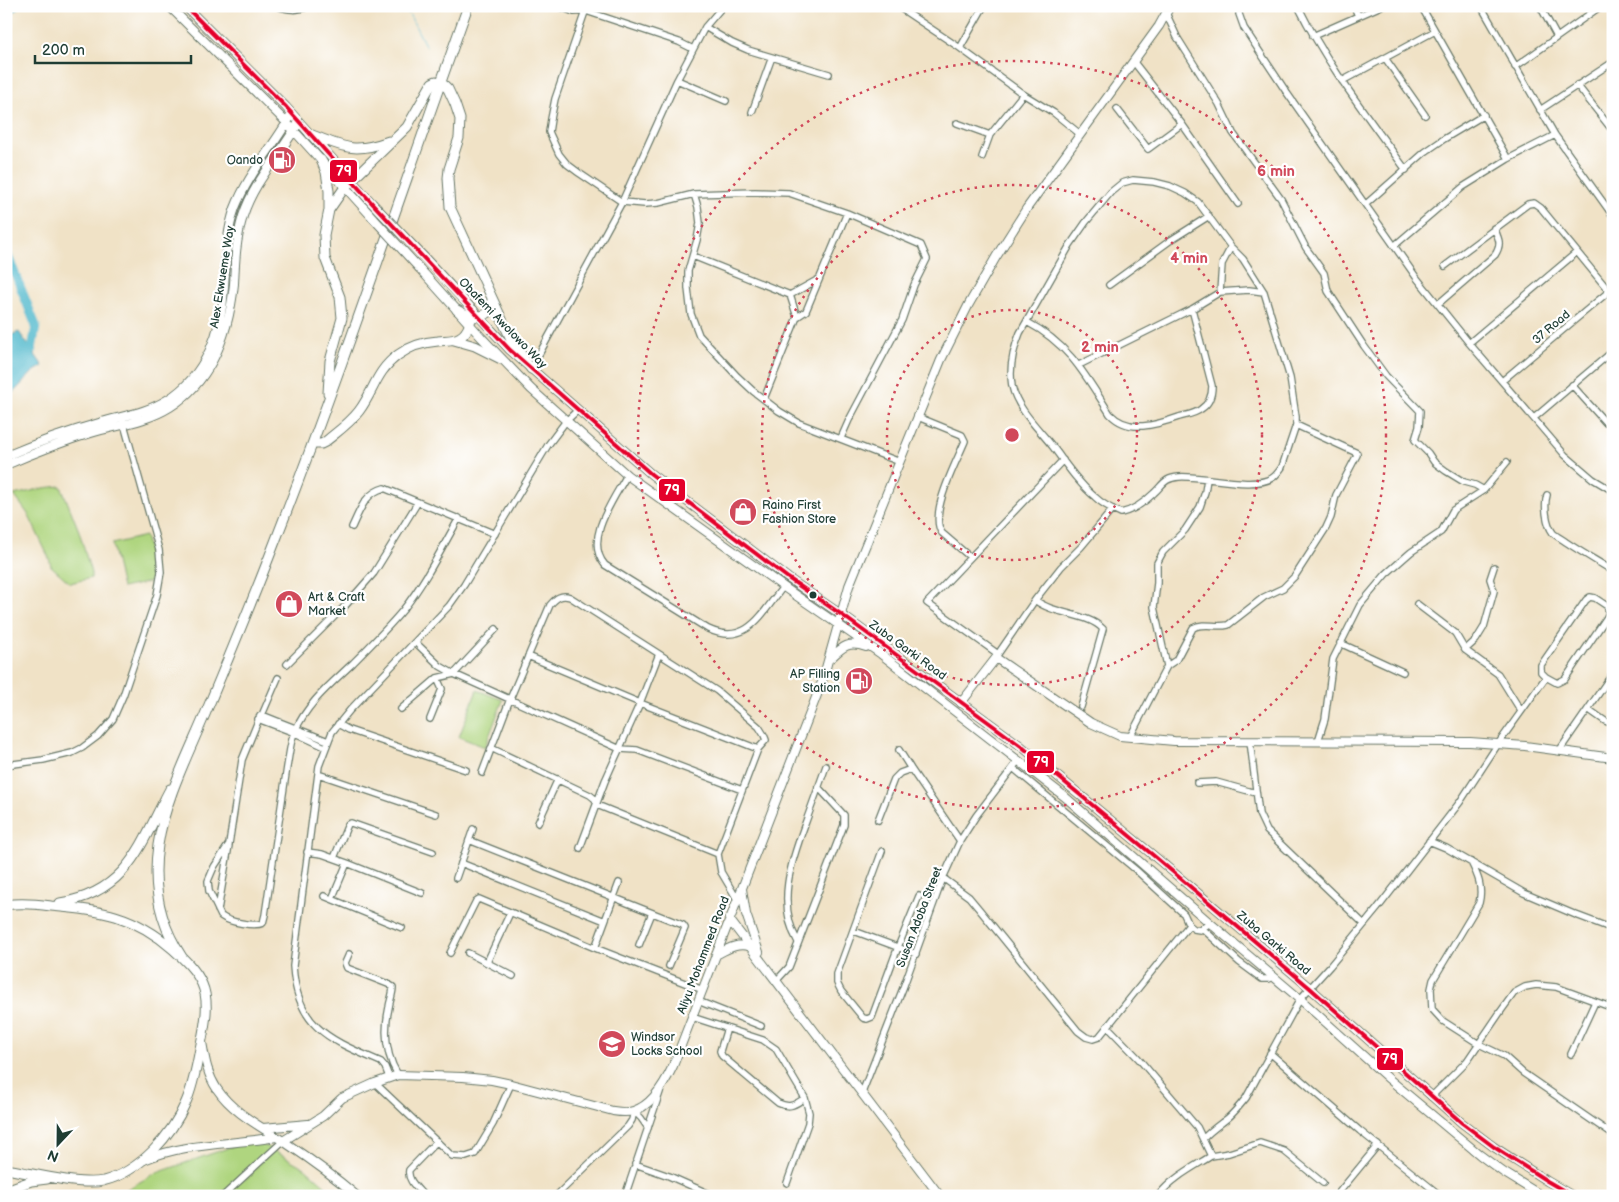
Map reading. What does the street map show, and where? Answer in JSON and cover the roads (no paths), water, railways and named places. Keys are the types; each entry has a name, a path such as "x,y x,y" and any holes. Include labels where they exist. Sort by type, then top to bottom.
{"main road":[{"name":"Obafemi Awolowo Way","path":"170,6 294,130 457,310"},
{"path":"182,957 172,942 161,914 156,883 160,831 185,761 246,614 313,444 361,314 440,82 468,6"},
{"name":"Obafemi Awolowo Way","path":"188,7 292,114 372,203 424,257 474,317 501,359 566,421 627,475 838,625"},
{"name":"Aliyu Mohammed Road","path":"634,1111 646,1104 661,1088 673,1066 829,660 850,586 941,360 969,304 1027,208 1168,10"},
{"path":"329,210 345,187 394,140 412,118 432,83 440,82 448,89 460,119 459,138 449,169 450,207 492,300 516,347 531,369"},
{"name":"Alex Ekwueme Way","path":"6,466 155,407 173,396 191,380 205,359 219,326 228,239 235,209 245,188 292,114"},
{"name":"Alex Ekwueme Way","path":"6,456 99,422 122,421 157,414 178,402 196,386 210,366 222,342 230,315 235,256 243,216 259,183 298,122"},
{"path":"310,134 351,148 374,147 394,140"},
{"path":"321,160 328,182 329,210 323,246 325,258 340,297 342,318 330,361 328,400"},
{"path":"457,310 474,317 488,313 492,300"},
{"name":"Obafemi Awolowo Way","path":"474,317 651,474 788,578 842,615"},
{"path":"454,340 461,337 474,317"},
{"path":"313,444 325,442 352,419 360,410 381,372 398,355 410,348 436,341 454,340 475,346 501,359"},
{"name":"Zuba Garki Road","path":"842,615 1036,759 1310,988 1462,1124 1494,1147 1573,1196"},
{"name":"Zuba Garki Road","path":"838,625 881,654 1016,765 1064,796 1300,999 1389,1079 1480,1155 1542,1196"},
{"path":"829,660 841,648 847,645 859,645 881,654"},
{"path":"961,703 997,656 1090,723 1120,736 1174,741 1444,741 1498,744 1613,758"},
{"path":"46,905 63,903 87,896 107,885 125,870 138,852 185,761"},
{"path":"742,885 743,902 761,959"},
{"path":"6,905 23,903 90,909 122,918 152,933 182,957 194,970 205,992 206,1012 202,1040 185,1103 170,1130 160,1143 140,1162 126,1171 103,1181 94,1182 63,1179 6,1169"},
{"path":"729,918 940,1196"},
{"path":"716,955 740,944 752,947"},
{"path":"202,1040 206,1066 210,1077 218,1090 237,1111 357,1196"},
{"path":"140,1162 173,1150 192,1146 279,1139 323,1116 342,1098 375,1082 398,1075 463,1077 511,1084 613,1111 634,1111"},
{"path":"263,1128 310,1124"},
{"path":"6,1190 31,1181 63,1179"}],"street":[{"path":"277,6 289,10 302,9 308,6"},
{"path":"558,6 574,12 586,9 679,42 693,49"},
{"path":"531,369 622,202 693,49 705,27 723,6"},
{"path":"897,6 960,48 1023,94 1054,113 1080,134"},
{"path":"960,48 984,6"},
{"path":"1240,6 1239,14 1244,28 1286,93 1416,277 1469,343 1565,455 1580,470 1613,491"},
{"path":"1298,6 1313,36 1342,82 1406,170"},
{"path":"1354,6 1358,16"},
{"path":"1313,36 1381,6"},
{"path":"1421,6 1508,159"},
{"path":"1481,6 1555,135 1613,216"},
{"path":"1540,6 1557,37"},
{"path":"180,17 188,7"},
{"path":"1515,67 1599,7"},
{"path":"586,9 550,119 549,132 553,144 567,164 622,202 658,203 694,194 789,193 847,214 922,245 927,259 914,285 902,320 841,438"},
{"path":"1168,10 1177,37 1212,91 1234,133 1281,199 1306,248 1324,273 1328,291 1364,346 1420,412 1419,427 1415,440 1434,462 1446,471 1464,482 1484,490"},
{"path":"705,27 732,44 829,74"},
{"path":"1342,82 1435,31"},
{"path":"752,112 772,57"},
{"path":"1385,58 1425,115"},
{"path":"1133,61 1182,124 1238,204"},
{"path":"1540,110 1613,62"},
{"path":"677,80 726,101"},
{"path":"1577,86 1613,131"},
{"path":"982,157 990,135 1023,94"},
{"path":"1118,109 1148,149 1182,124"},
{"path":"1366,204 1425,152 1484,115"},
{"path":"957,123 990,135"},
{"path":"1394,246 1463,187 1508,159 1555,135"},
{"path":"1133,180 1170,186 1198,202 1209,216 1231,247 1243,259 1264,292 1290,378 1296,426 1282,467 1271,479 1246,483 1179,477 1171,478 1160,484 1156,492 1131,511 1121,513 1096,498 1084,487 1019,403 1013,388 1011,373 1014,351 1020,333 1070,245 1103,200 1122,183 1133,180"},
{"path":"694,194 700,223 688,272 688,288 691,314 699,335 737,376 779,411 799,423 900,462"},
{"path":"1445,266 1494,228 1528,204 1534,203 1541,208 1611,290"},
{"path":"764,399 797,317 806,311 847,214"},
{"path":"1109,285 1171,240 1209,216"},
{"path":"1438,304 1495,255 1500,242 1494,228"},
{"path":"1220,292 1222,264 1231,247"},
{"path":"1469,343 1577,252"},
{"path":"693,256 790,295 820,279"},
{"path":"1079,365 1192,309 1220,292 1249,290 1264,292"},
{"name":"37 Road","path":"1502,381 1611,290"},
{"path":"790,295 797,317"},
{"path":"1027,322 1044,331 1079,365 1116,421 1124,424 1144,426 1160,424 1200,410 1208,402 1212,393 1212,386 1192,309"},
{"path":"1534,418 1610,353 1613,361"},
{"path":"1572,385 1606,423"},
{"path":"389,1077 385,1066 381,1062 326,1036 307,1014 299,1000 294,982 293,966 318,774 327,744 338,724 449,606 548,445 566,421 578,410"},
{"path":"918,417 962,435 965,442 944,491 937,523 942,533 970,557"},
{"path":"6,765 61,757 82,748 106,728 123,696 157,595 161,572 156,541 122,421"},
{"path":"1130,737 1167,666 1176,660 1193,628 1205,625 1228,625 1264,597 1283,588 1295,576 1326,528 1336,495 1357,455 1296,426"},
{"path":"1063,460 927,603 997,656 1035,600 1061,567 1081,547 1113,509"},
{"path":"1318,741 1326,720 1330,668 1340,643 1360,605 1386,574 1412,552 1441,532 1453,510 1484,490 1507,462"},
{"path":"627,475 597,535 599,559 605,565 708,629 723,634 738,634 747,629 783,587"},
{"path":"1167,666 1154,607 1158,582 1157,563 1163,552 1185,530 1200,507 1207,479"},
{"path":"352,527 366,498 376,490 384,488 495,534"},
{"path":"1547,495 1545,501 1549,526 1553,533 1613,571"},
{"path":"287,664 345,606 374,573 418,502"},
{"path":"230,844 214,867 208,881 209,891 224,919 258,925 263,923 265,915 288,760 296,731 310,706 323,690 381,634 404,608 422,584 459,518"},
{"path":"1465,650 1476,640 1484,626 1494,592 1490,579 1494,567"},
{"path":"482,773 510,699 550,605 559,596 570,597 717,690 759,727 764,735 766,740 758,749 718,854 721,872 737,898"},
{"path":"1593,597 1607,606 1609,612 1607,617 1565,679 1557,683 1546,677 1541,672 1541,665 1586,600 1593,597"},
{"path":"1035,600 1047,608 1095,623 1102,629 1081,706"},
{"path":"1417,604 1455,633 1465,650 1498,674 1521,711"},
{"path":"401,709 437,678 454,674 496,629"},
{"path":"414,642 440,666 454,674 620,749 637,750 742,790"},
{"path":"1340,643 1402,672"},
{"path":"580,848 659,654"},
{"path":"528,656 640,703 758,749"},
{"path":"1559,751 1613,673"},
{"path":"1203,1139 1211,1130 1225,1121 1246,1098 1300,999 1377,909 1460,802 1498,744 1546,677"},
{"path":"218,910 242,760 278,678"},
{"path":"430,719 442,689 437,678"},
{"path":"1588,709 1605,721 1613,724"},
{"path":"260,717 327,744"},
{"path":"338,724 349,730 466,770"},
{"path":"1250,741 1259,814 1266,831 1364,924"},
{"path":"491,748 590,795 595,799 597,805 718,854"},
{"path":"899,750 960,841"},
{"path":"1016,765 1184,914 1189,925 1194,929 1200,930 1210,923"},
{"name":"Susan Adoba Street","path":"862,1092 916,954 943,878 960,841 976,816 1016,765"},
{"path":"798,942 789,919 787,892 792,859 826,766"},
{"path":"878,820 894,779 900,773 910,769"},
{"path":"318,774 436,814"},
{"path":"538,823 558,779"},
{"path":"1197,784 1216,782 1256,793"},
{"path":"777,980 789,967 844,825 844,815 818,787"},
{"path":"334,858 349,823 432,852"},
{"path":"456,878 473,829"},
{"path":"469,840 683,925 685,928 669,966"},
{"path":"1430,841 1446,848 1524,893 1611,929 1613,922"},
{"path":"882,851 837,974 837,983 863,1018 872,1017 919,896"},
{"path":"307,852 334,858 422,893"},
{"path":"1471,862 1479,880 1479,903 1433,980 1431,989 1432,1009 1443,1021 1479,1044 1504,1056 1523,1073 1613,1135"},
{"path":"332,900 346,863"},
{"path":"461,863 605,921"},
{"path":"943,878 969,897 1078,1031 1086,1037 1093,1039 1099,1037 1189,925"},
{"path":"596,948 619,883"},
{"path":"324,896 402,928"},
{"path":"450,953 477,899 703,990"},
{"path":"487,962 510,913"},
{"path":"639,945 652,913"},
{"path":"1202,928 1239,962 1262,979 1266,980 1273,976"},
{"path":"854,931 916,954"},
{"path":"468,953 512,976"},
{"path":"349,954 345,963 347,968 393,987 386,1020 386,1036 390,1059 398,1075"},
{"path":"1431,1097 1467,1061 1514,993 1525,987 1536,985 1556,987 1613,1008"},
{"path":"698,1001 761,1026"},
{"path":"1571,1054 1595,1002"},
{"path":"692,1017 763,1040 776,1049 805,1098 809,1113 808,1123 787,1183"},
{"path":"1107,1026 1181,1107 1196,1127 1211,1156"},
{"path":"727,1028 720,1051 722,1056 778,1103 790,1106 805,1098"},
{"path":"1270,1053 1334,1109 1441,1196"},
{"path":"375,1082 452,1156 466,1157 475,1154 493,1124 511,1084"},
{"path":"625,1196 661,1088"},
{"path":"634,1111 648,1128"},
{"path":"556,1196 628,1126 634,1111"},
{"path":"223,1196 279,1139"},
{"path":"424,1196 409,1178 408,1170 437,1141"},
{"path":"1158,1196 1165,1186 1211,1156 1229,1153 1260,1143 1284,1152 1323,1183"},
{"path":"1336,1196 1378,1145"},
{"path":"635,1164 669,1176 703,1194 714,1196"}],"water":[{"path":"19,332 43,366 33,372 10,396 6,392 6,335"}],"waterway":[{"path":"6,13 14,6"},
{"path":"405,6 426,47"},
{"path":"6,251 36,326 32,349"}],"place":[{"name":"Oando","path":"282,160"},
{"name":"Raino First Fashion Store","path":"743,512"},
{"name":"Art & Craft Market","path":"289,604"},
{"name":"AP Filling Station","path":"859,681"},
{"name":"Windsor Locks School","path":"612,1044"}]}
